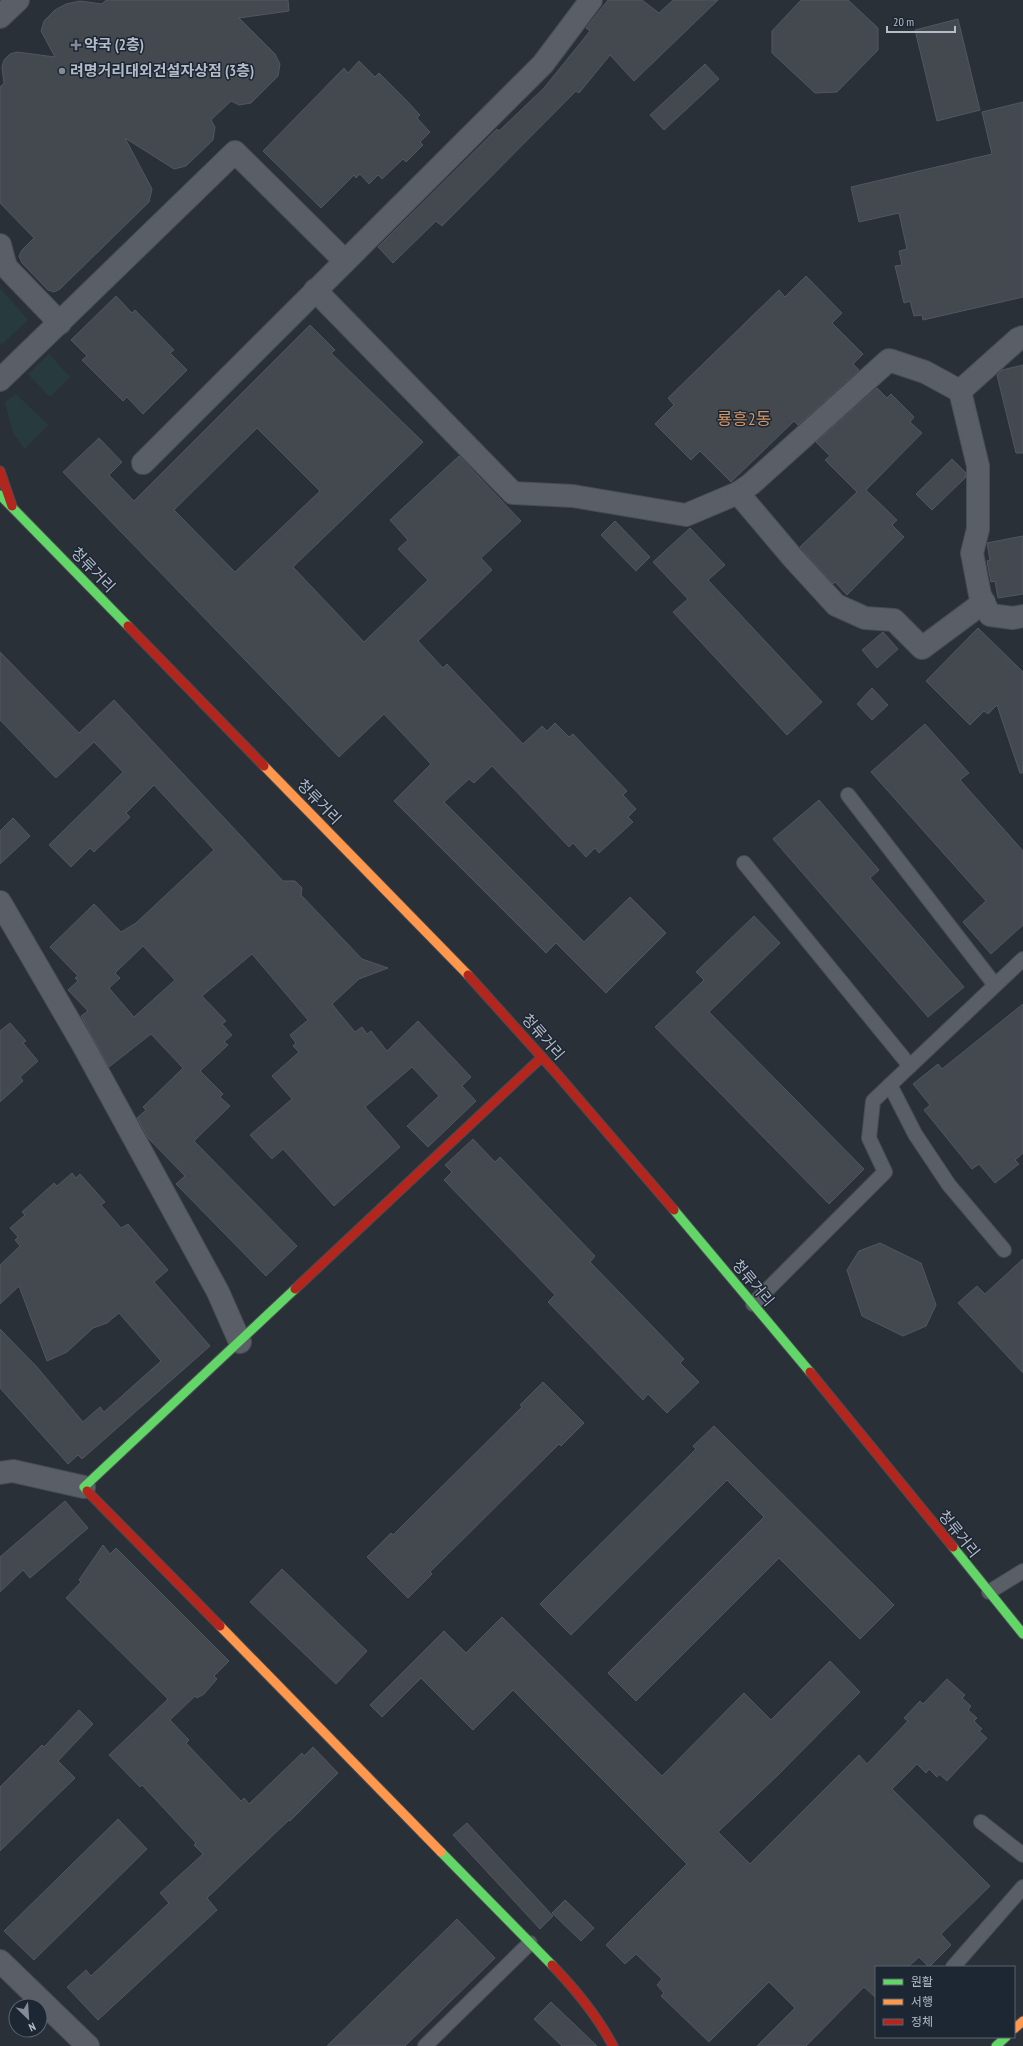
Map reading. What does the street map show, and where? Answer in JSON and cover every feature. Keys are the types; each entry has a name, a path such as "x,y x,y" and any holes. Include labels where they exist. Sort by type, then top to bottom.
{"main road":[{"path":"0,471 12,506"},
{"name":"청류거리","path":"0,495 488,996 753,1304 1023,1634"},
{"path":"0,502 12,506"},
{"path":"542,1057 84,1487 576,1990 603,2027 613,2046"},
{"path":"1015,2028 1023,2020"}],"street":[{"path":"0,17 18,0"},
{"path":"143,463 543,64 591,0"},
{"path":"0,380 235,152 345,261"},
{"path":"0,245 6,267 60,323"},
{"path":"315,290 513,493 573,496 686,515 738,493 751,484 889,360 925,372 960,391 978,466 978,529 972,553 980,595 990,615 1013,618 1023,616"},
{"path":"960,391 1018,339 1023,337"},
{"path":"738,493 792,558 836,605 865,618 894,620 922,648 984,602"},
{"path":"0,902 86,1049 218,1292 240,1342"},
{"path":"0,1473 13,1471 84,1487"},
{"path":"0,1961 88,2046"}],"lane":[{"path":"848,795 995,985"},
{"path":"744,863 910,1066"},
{"path":"753,1304 885,1172 869,1138 873,1101 1023,959"},
{"path":"890,1085 915,1134 949,1185 1004,1250"},
{"path":"989,1592 1023,1571"},
{"path":"981,1822 1023,1855"},
{"path":"954,1966 1023,1887"},
{"path":"424,2046 530,1943"}],"green space":[{"path":"0,288 28,320 1,345 0,342"},
{"path":"49,354 70,377 50,397 28,374"},
{"path":"16,394 48,425 25,449 13,433 5,402"}],"building":[{"path":"106,0 288,0 289,11 239,18 275,54 280,64 278,76 251,103 239,105 231,101 211,120 215,127 213,140 186,166 174,169 125,138 152,189 149,202 60,289 54,292 48,290 22,263 19,256 22,250 34,238 0,203 0,87 4,83 2,67 4,60 10,54 17,52 55,57 41,31 44,21 55,10 66,4 80,1 102,4"},
{"path":"608,0 642,0 659,13 673,0 718,0 634,81 610,55 579,93 576,91 442,226 436,221 393,263 378,247 497,129 499,131 544,88 590,31 586,28"},
{"path":"801,0 848,0 878,28 878,50 837,92 815,93 772,53 772,31"},
{"path":"958,19 980,110 937,121 915,30"},
{"path":"359,61 375,77 379,73 407,101 420,115 417,118 430,132 420,142 423,145 406,162 403,159 382,179 378,175 369,184 360,174 356,178 354,175 321,208 263,151 344,68 348,73"},
{"path":"705,64 719,79 664,130 650,115"},
{"path":"1023,102 1023,297 923,320 922,315 914,316 910,301 904,303 895,266 902,265 899,251 907,249 899,213 859,222 851,187 992,154 982,112"},
{"path":"806,276 842,313 832,323 863,354 853,364 859,370 798,425 794,421 731,482 700,451 691,460 655,424 674,405 668,398 779,290 785,297"},
{"path":"116,296 132,313 135,310 174,350 170,353 187,370 143,414 127,397 123,401 82,360 87,356 71,340"},
{"path":"310,325 335,350 331,353 423,442 293,567 364,642 428,580 398,549 408,540 390,520 459,456 521,521 481,558 492,570 418,641 443,668 447,664 523,744 542,726 547,731 555,723 569,737 573,734 627,791 623,795 636,809 628,817 633,822 599,853 595,848 586,857 573,843 569,847 492,766 474,783 469,779 444,802 584,942 630,897 666,933 606,993 556,943 546,953 394,801 431,764 384,714 339,757 63,472 99,438 122,462 109,475 134,501","holes":["257,428 320,491 235,572 174,510"]},
{"path":"1023,365 1023,453 1016,453 997,375 1002,370"},
{"path":"877,388 887,398 891,394 914,417 910,422 922,433 866,490 897,520 892,525 904,537 847,595 835,582 833,584 800,547 857,492 825,460 830,456 816,442"},
{"path":"952,459 966,473 966,477 932,510 916,494"},
{"path":"615,521 650,557 636,571 601,535"},
{"path":"690,528 725,565 708,580 822,702 787,735 673,612 688,599 653,562"},
{"path":"1023,536 1023,594 998,598 995,581 991,582 987,561 990,560 987,543"},
{"path":"978,628 1023,672 1023,773 1020,773 997,705 988,714 984,711 970,725 926,681"},
{"path":"883,632 898,649 877,668 862,650"},
{"path":"0,652 79,733 114,700 283,881 295,881 302,888 301,895 362,959 388,968 359,979 332,1004 355,1032 362,1027 367,1034 371,1031 387,1051 418,1021 471,1077 462,1086 476,1101 428,1147 407,1126 439,1096 412,1067 365,1107 400,1147 334,1206 283,1149 272,1159 250,1135 292,1099 272,1076 299,1052 293,1046 296,1043 290,1035 308,1020 252,954 202,996 226,1021 222,1024 232,1035 224,1042 228,1045 200,1071 223,1094 220,1097 230,1106 194,1141 297,1246 266,1276 176,1184 185,1176 149,1139 137,1118 146,1110 143,1107 183,1068 151,1034 109,1067 81,1016 88,1011 68,990 78,981 75,978 78,976 50,947 94,904 121,932 136,923 214,850 154,785 126,813 130,817 94,852 90,848 71,867 49,845 123,772 94,742 56,778 0,720","holes":["143,946 175,980 134,1017 109,988 120,978 115,973"]},
{"path":"872,688 888,705 872,720 857,704"},
{"path":"925,724 969,773 960,780 1023,851 1023,925 991,954 963,922 986,901 871,772"},
{"path":"819,800 879,870 870,878 964,987 928,1017 773,839"},
{"path":"13,818 30,836 0,864 0,831"},
{"path":"754,916 780,943 709,1012 864,1169 829,1204 655,1027 704,980 696,972"},
{"path":"1023,1004 1023,1153 1015,1160 1019,1164 995,1183 979,1164 972,1169 924,1110 930,1105 913,1084 938,1064 942,1069"},
{"path":"10,1023 26,1041 23,1043 38,1061 20,1077 23,1081 0,1102 0,1031"},
{"path":"473,1139 495,1162 500,1157 595,1256 590,1262 684,1359 680,1363 699,1382 667,1413 648,1394 643,1400 548,1302 555,1295 444,1180 452,1172 445,1165"},
{"path":"72,1173 76,1178 80,1174 105,1202 101,1205 121,1228 128,1224 168,1270 154,1282 210,1346 82,1459 78,1455 68,1464 0,1388 0,1329 36,1366 83,1422 100,1407 104,1412 161,1361 119,1313 107,1323 93,1328 67,1352 47,1361 19,1286 0,1304 0,1265 20,1246 15,1240 18,1237 10,1228 25,1215 22,1212 54,1183 57,1186"},
{"path":"880,1243 921,1263 936,1305 926,1326 903,1336 862,1316 847,1270 859,1251"},
{"path":"1023,1259 1023,1373 958,1303 977,1286 985,1294"},
{"path":"543,1382 584,1423 561,1446 559,1444 430,1572 432,1574 408,1598 367,1557 391,1533 393,1535 522,1407 520,1405"},
{"path":"714,1426 894,1605 860,1639 779,1558 636,1701 608,1673 764,1517 727,1480 571,1635 540,1604 696,1449 693,1446"},
{"path":"65,1501 88,1528 30,1578 23,1570 0,1592 0,1557"},
{"path":"103,1545 110,1554 116,1548 229,1661 214,1676 217,1679 204,1694 197,1698 195,1696 170,1720 189,1740 186,1743 241,1801 244,1798 249,1804 302,1753 304,1756 313,1747 338,1773 290,1821 289,1820 207,1898 217,1910 98,2020 67,1987 86,1970 91,1976 169,1903 160,1893 203,1854 194,1845 196,1843 142,1785 140,1787 109,1755 168,1699 66,1598 81,1582 79,1580"},
{"path":"282,1569 367,1651 336,1684 250,1602"},
{"path":"502,1617 662,1776 744,1693 771,1720 830,1661 860,1692 776,1777 718,1832 750,1864 859,1755 867,1764 908,1721 904,1718 920,1701 923,1704 947,1679 965,1695 962,1698 971,1706 968,1710 977,1718 974,1721 982,1729 979,1731 987,1738 947,1781 939,1774 937,1777 929,1769 926,1773 917,1764 892,1789 990,1886 941,1934 951,1945 930,1966 928,1966 919,1957 909,1966 875,1966 875,1997 864,1987 806,2046 757,2046 795,2008 769,1982 709,2042 661,1996 664,1993 657,1985 662,1979 636,1954 625,1964 606,1945 687,1864 513,1690 473,1730 421,1678 382,1717 370,1705 444,1631 466,1653"},
{"path":"79,1710 93,1724 58,1761 75,1778 0,1851 0,1787 42,1745 44,1747"},
{"path":"118,1819 147,1849 34,1960 4,1931"},
{"path":"467,1823 553,1916 540,1929 453,1835"},
{"path":"565,1900 594,1928 581,1941 552,1913"},
{"path":"457,1919 495,1958 405,2046 327,2046"},
{"path":"551,2002 597,2046 562,2046 534,2019"}],"traffic: fast":[{"path":"0,495 128,626"},
{"path":"674,1210 810,1372"},
{"path":"87,1491 84,1487 295,1289"},
{"path":"953,1547 1023,1634"},
{"path":"441,1852 552,1965"},
{"path":"996,2046 1005,2038"}],"traffic: slow":[{"path":"264,766 468,975"},
{"path":"220,1626 441,1852"},
{"path":"1015,2028 1023,2021"}],"traffic: jam":[{"path":"0,471 12,506"},
{"path":"128,626 264,766"},
{"path":"468,975 557,1074 674,1210"},
{"path":"295,1289 542,1057"},
{"path":"810,1372 953,1547"},
{"path":"87,1491 220,1626"},
{"path":"552,1965 586,2003 613,2046"}],"place":[{"name":"약국 (2층)","path":"76,45"},
{"name":"려명거리대외건설자상점 (3층)","path":"62,71"}],"district":[{"name":"룡흥2동","path":"744,419"}]}
